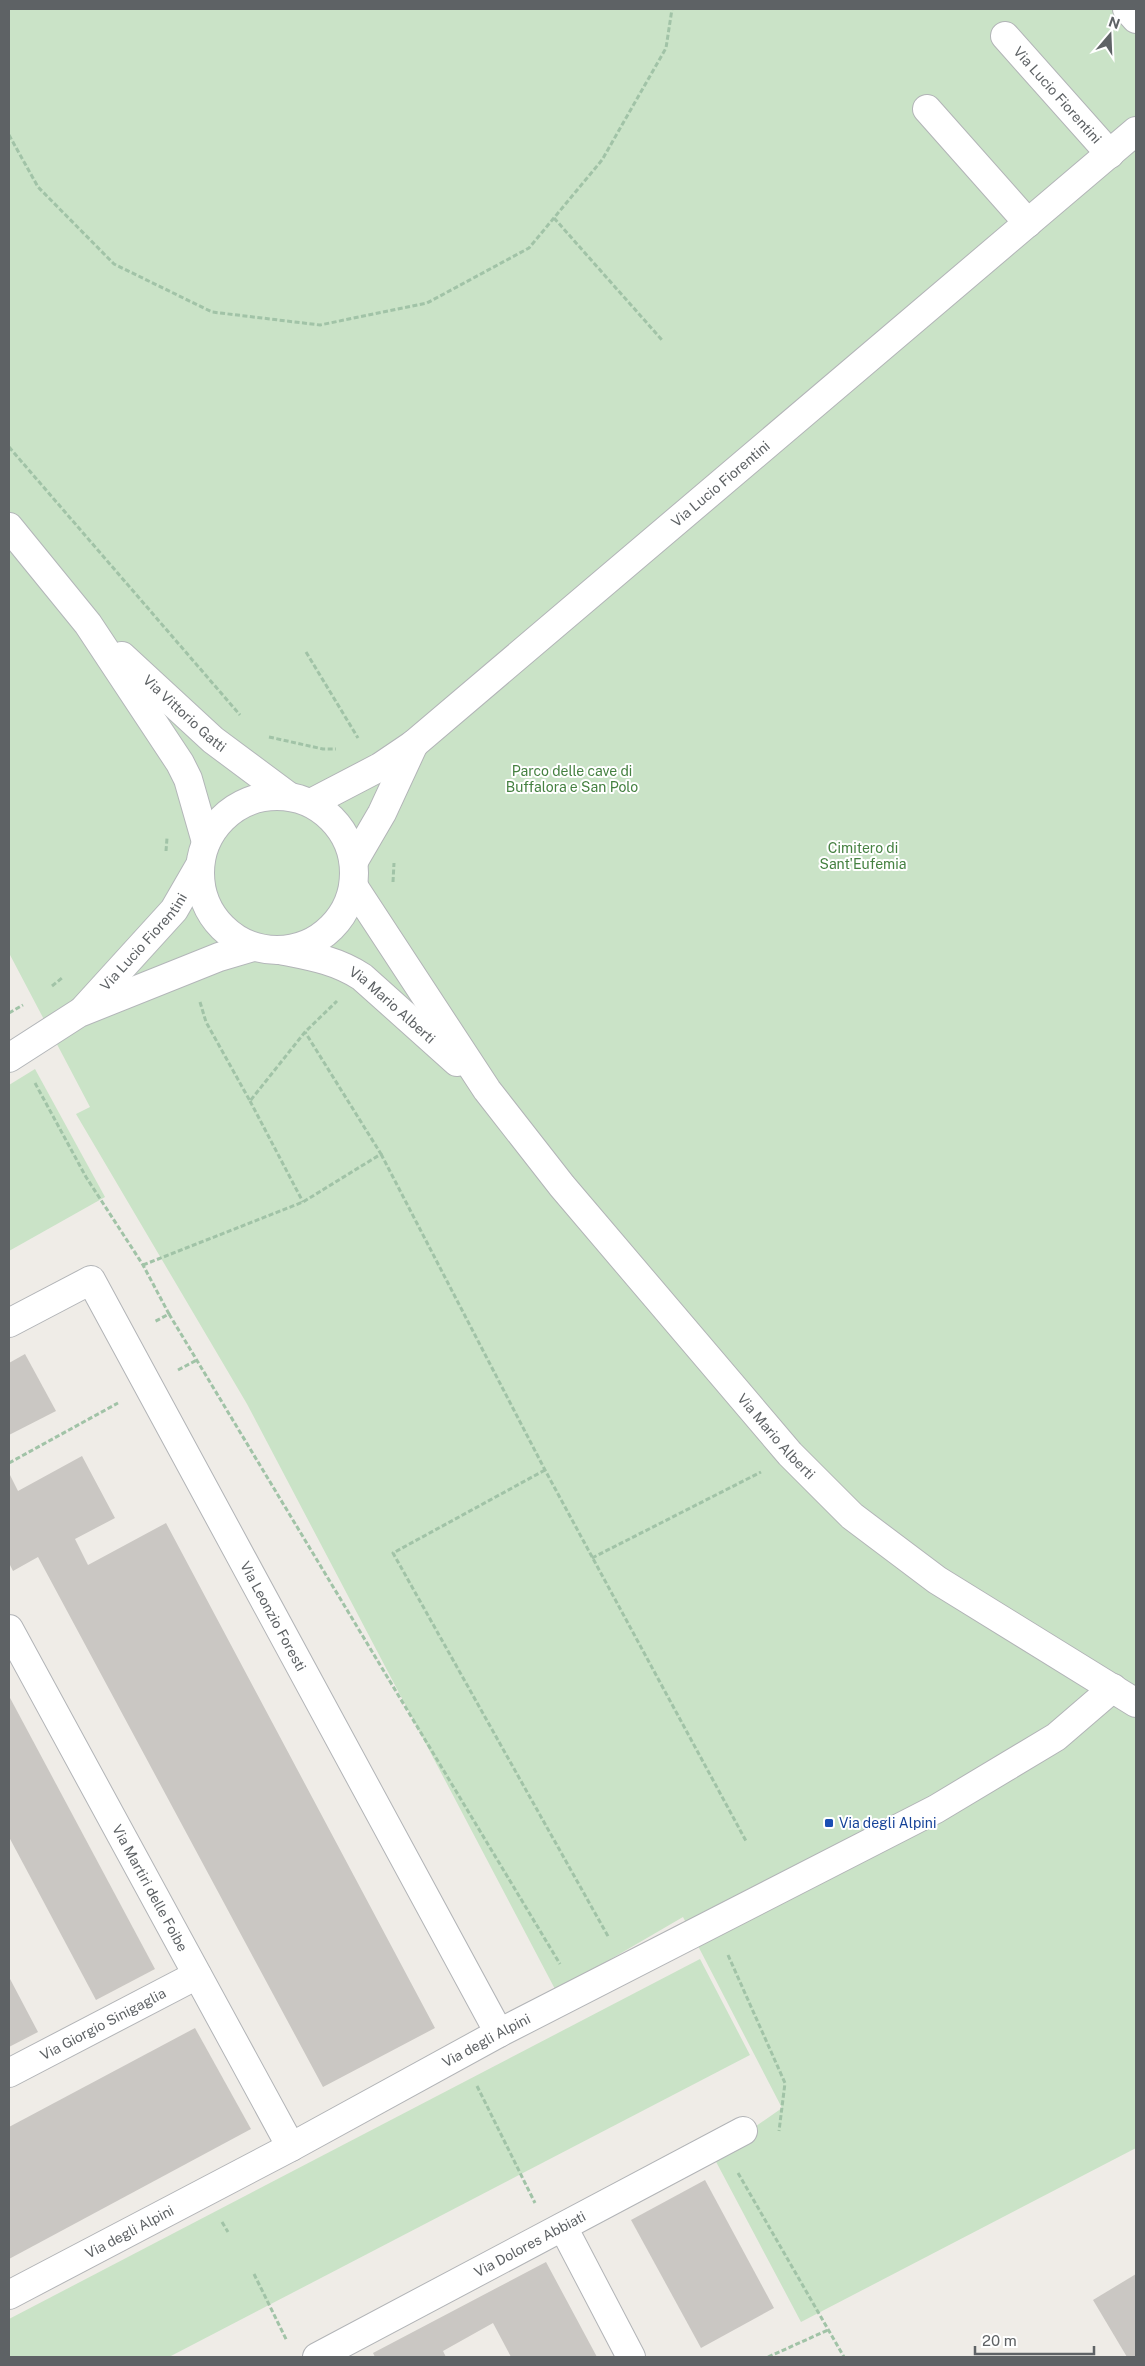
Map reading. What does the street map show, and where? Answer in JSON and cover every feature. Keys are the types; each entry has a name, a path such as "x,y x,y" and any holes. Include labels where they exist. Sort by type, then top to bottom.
{"street":[{"path":"1127,9 1136,19"},
{"name":"Via Lucio Fiorentini","path":"1005,36 1110,154"},
{"path":"927,109 1028,223"},
{"name":"Via Lucio Fiorentini","path":"299,799 380,766 414,744 1136,131"},
{"name":"Via Vittorio Gatti","path":"9,528 88,624 180,763 188,779 203,853"},
{"name":"Via Vittorio Gatti","path":"88,624 213,740 299,799"},
{"name":"Via Lucio Fiorentini","path":"354,874 414,744"},
{"path":"262,796 299,799 332,817 346,837 354,874 345,912 328,932 305,945 266,949 230,935 212,915 201,891 203,853 219,820 238,805 262,796"},
{"name":"Via Lucio Fiorentini","path":"79,1013 174,910 203,853"},
{"name":"Via Mario Alberti","path":"354,874 488,1090 562,1186 790,1454 852,1516 937,1580 1136,1703"},
{"name":"Via Lucio Fiorentini","path":"13,1055 79,1013 219,957 266,949"},
{"name":"Via Mario Alberti","path":"266,949 324,958 345,966 356,973 488,1090"},
{"name":"Via Leonzio Foresti","path":"9,1323 91,1280 499,2033"},
{"name":"Via Martiri delle Foibe","path":"9,1629 291,2147"},
{"name":"Via degli Alpini","path":"9,2295 291,2147 499,2033 936,1809 1056,1737 1113,1688"},
{"name":"Via Giorgio Sinigaglia","path":"9,2073 198,1975"},
{"name":"Via Dolores Abbiati","path":"317,2357 743,2131"},
{"path":"557,2230 631,2357"}],"path":[{"path":"9,135 38,187 114,264 212,312 320,325 427,303 529,248 602,160 666,48 672,9"},
{"path":"554,218 662,340"},
{"path":"9,447 247,720"},
{"path":"306,652 361,744"},
{"path":"265,736 323,748 338,749"},
{"path":"166,854 168,836"},
{"path":"393,888 394,859"},
{"path":"250,1101 305,1032 337,1000"},
{"path":"206,1022 303,1202"},
{"path":"305,1032 381,1154 545,1470 746,1841"},
{"path":"13,1055 86,1177 143,1266 169,1314 562,1966"},
{"path":"143,1266 303,1202 381,1154"},
{"path":"123,1339 169,1314"},
{"path":"9,1463 148,1387"},
{"path":"545,1470 393,1553 611,1941"},
{"path":"592,1558 761,1471"},
{"path":"726,1950 785,2084 779,2131 771,2136"},
{"path":"461,2054 557,2230"},
{"path":"735,2168 844,2357"},
{"path":"254,2274 290,2349"},
{"path":"768,2357 828,2330"}],"green space":[{"name":"Parco delle cave di Buffalora e San Polo","path":"9,9 1136,9 1136,2148 801,2322 713,2156 782,2108 683,1917 556,1991 247,1404 76,1114 90,1107 9,953"},
{"path":"35,1069 105,1197 9,1251 9,1085"},
{"path":"700,1959 750,2055 169,2357 9,2357 9,2319"}],"building":[{"path":"25,1354 56,1411 9,1435 9,1363"},
{"path":"82,1456 115,1518 75,1539 88,1565 166,1523 435,2028 323,2087 38,1557 13,1571 9,1563 9,1473 18,1491"},
{"path":"9,1696 155,1969 96,2000 9,1837"},
{"path":"9,1977 38,2032 9,2047"},
{"path":"195,2028 251,2129 9,2259 9,2127"},
{"path":"705,2180 774,2308 701,2348 631,2220"},
{"path":"546,2262 597,2357 511,2357 493,2323 443,2351 446,2357 375,2357 373,2353"},
{"path":"1136,2274 1136,2357 1127,2357 1093,2300"}],"place":[{"name":"Via degli Alpini","path":"829,1823"}],"park label":[{"name":"Cimitero di Sant'Eufemia","path":"863,856"}]}
